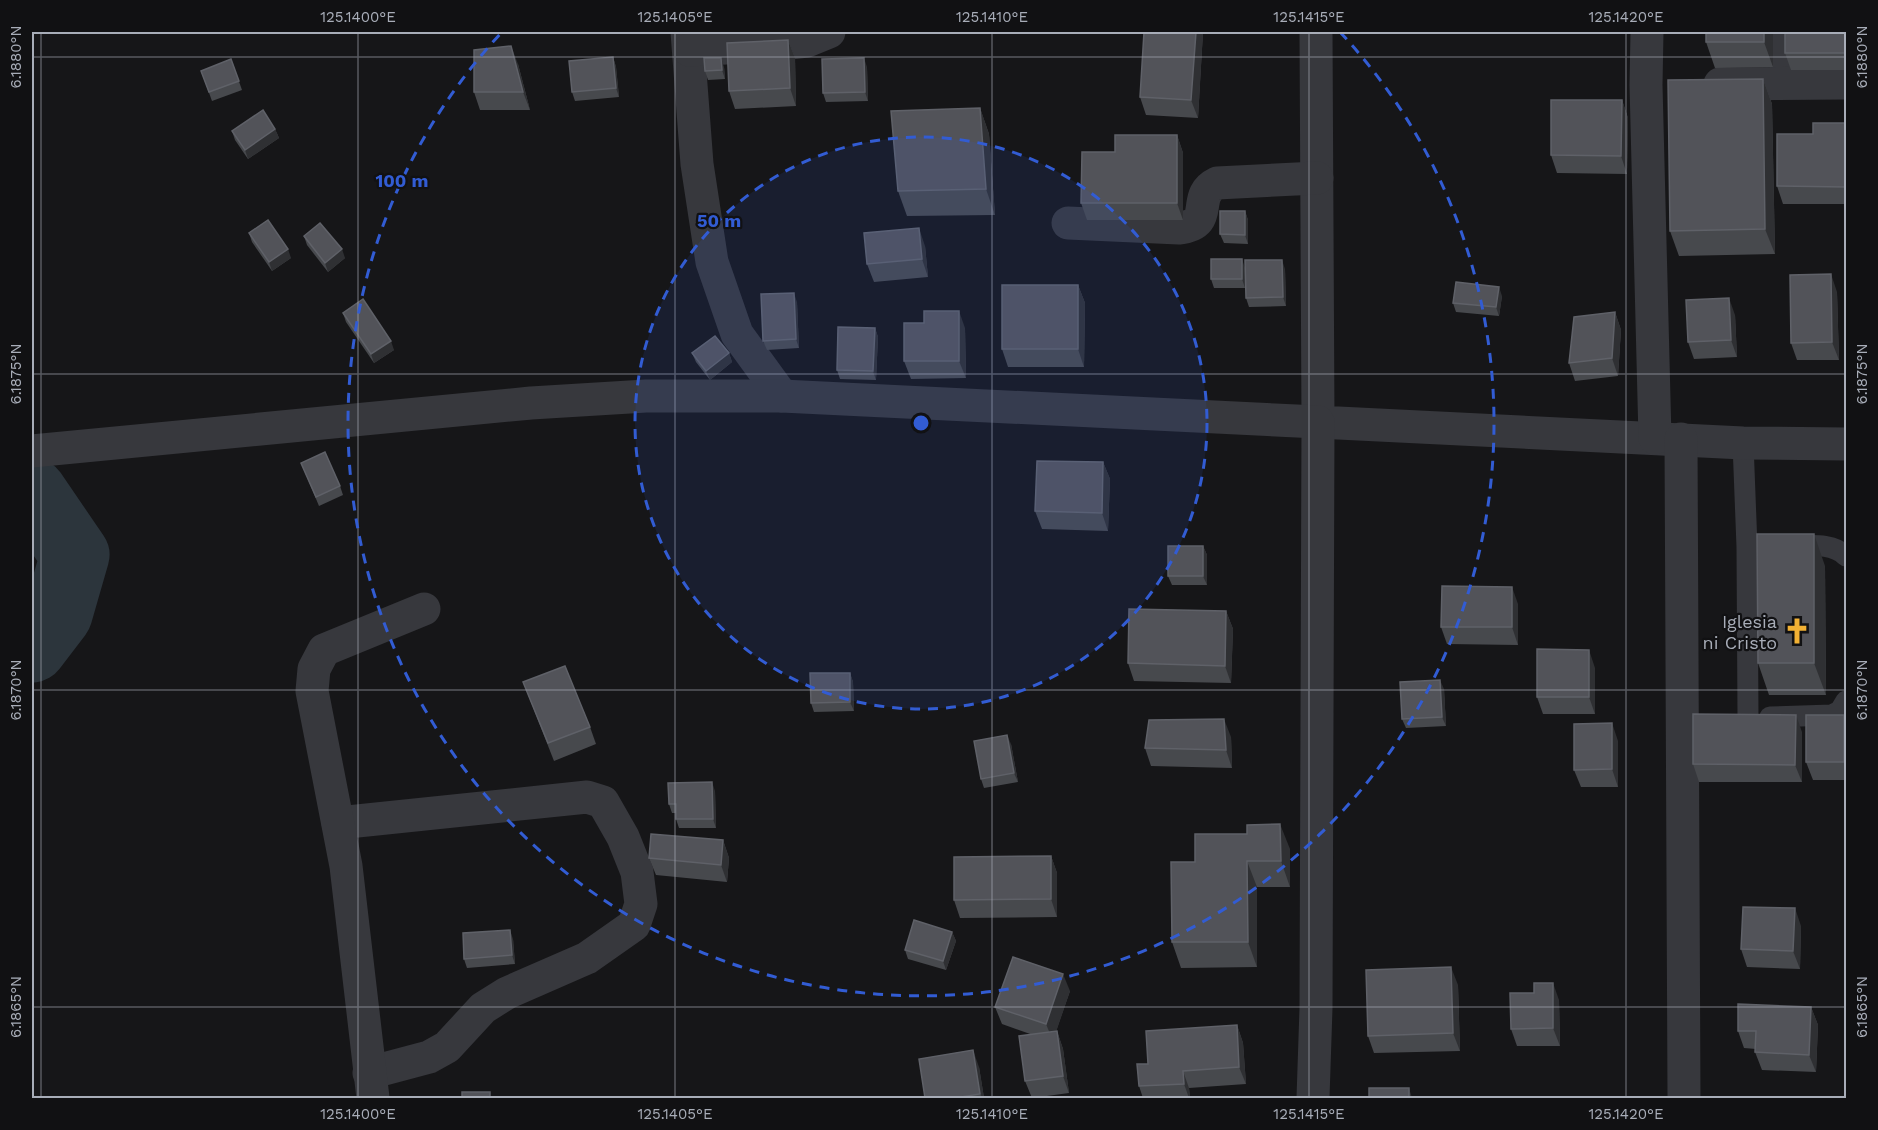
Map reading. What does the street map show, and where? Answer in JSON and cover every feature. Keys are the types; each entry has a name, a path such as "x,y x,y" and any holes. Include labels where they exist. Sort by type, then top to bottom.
{"street":[{"path":"782,396 737,334 712,262 697,164 688,41 765,46 807,40 829,32"},
{"path":"1313,1098 1316,1008 1318,422 1316,32"},
{"path":"1647,32 1646,85 1668,438 1694,719 1684,1098"},
{"path":"1646,85 1846,83"},
{"path":"1068,223 1192,227 1200,220 1205,194 1210,186 1217,183 1317,178"},
{"path":"32,451 531,404 646,396 782,396 1743,443 1846,444"},
{"path":"338,823 587,797 603,802 623,837 637,872 641,904 634,925 587,958 499,998 483,1008 447,1047 371,1086 346,866 312,691 314,669 324,651 424,609"}],"lane":[{"path":"1780,84 1781,32"},
{"path":"1743,443 1747,547 1748,718"},
{"path":"1747,547 1825,546 1840,549 1846,556"},
{"path":"1726,718 1832,715 1840,711 1846,701"}],"building":[{"path":"1144,32 1196,32 1191,100 1140,97"},
{"path":"1706,32 1764,32 1764,42 1706,42"},
{"path":"1785,32 1846,32 1846,53 1785,53"},
{"path":"788,40 790,88 729,91 727,43"},
{"path":"511,46 523,92 474,92 474,50"},
{"path":"613,57 616,88 572,92 569,61"},
{"path":"704,58 721,58 722,70 705,71"},
{"path":"864,58 865,92 823,93 822,59"},
{"path":"231,59 239,81 209,92 201,71"},
{"path":"1763,79 1765,229 1670,231 1668,80"},
{"path":"1551,100 1622,100 1621,156 1551,155"},
{"path":"980,108 986,189 898,191 891,111"},
{"path":"263,110 275,129 245,150 232,131"},
{"path":"1813,123 1846,123 1846,187 1777,186 1777,134 1813,134"},
{"path":"1115,135 1177,135 1177,203 1081,203 1082,152 1115,152"},
{"path":"1220,211 1245,211 1245,235 1220,234"},
{"path":"268,220 288,249 269,262 249,233"},
{"path":"320,223 342,249 325,263 304,236"},
{"path":"919,228 922,259 867,264 864,233"},
{"path":"1211,259 1242,259 1242,279 1211,279"},
{"path":"1245,260 1282,260 1283,297 1246,298"},
{"path":"1831,274 1832,342 1791,343 1790,275"},
{"path":"1456,282 1499,287 1496,307 1453,303"},
{"path":"1002,285 1078,285 1078,349 1002,349"},
{"path":"794,293 796,339 763,341 761,294"},
{"path":"1729,298 1731,340 1688,342 1686,300"},
{"path":"363,299 391,341 371,354 343,313"},
{"path":"924,311 959,311 959,361 904,361 904,323 924,323"},
{"path":"1615,312 1612,358 1569,363 1574,317"},
{"path":"838,327 875,328 873,371 837,370"},
{"path":"715,336 729,353 706,371 692,353"},
{"path":"325,452 340,486 316,497 301,463"},
{"path":"1037,461 1103,462 1102,513 1035,511"},
{"path":"1757,534 1814,534 1814,663 1758,663"},
{"path":"1168,546 1203,546 1203,576 1168,576"},
{"path":"1442,586 1512,587 1512,627 1441,627"},
{"path":"1129,609 1226,611 1225,666 1128,663"},
{"path":"1537,649 1589,650 1589,697 1537,697"},
{"path":"565,666 590,727 548,743 523,682"},
{"path":"810,673 850,673 850,702 811,703"},
{"path":"1440,680 1442,717 1402,719 1400,682"},
{"path":"1693,714 1796,715 1795,765 1693,764"},
{"path":"1806,715 1844,715 1844,762 1806,762"},
{"path":"1224,719 1226,750 1145,748 1149,720"},
{"path":"1612,723 1612,769 1574,770 1574,724"},
{"path":"1007,735 1014,773 981,779 974,741"},
{"path":"712,782 713,819 676,819 676,804 669,804 668,783"},
{"path":"1280,824 1281,861 1247,861 1248,942 1172,942 1171,862 1195,862 1195,834 1247,834 1247,825"},
{"path":"651,834 723,840 721,865 649,858"},
{"path":"1051,856 1051,899 954,900 954,857"},
{"path":"1743,907 1795,908 1793,951 1741,949"},
{"path":"914,920 952,932 943,961 905,950"},
{"path":"510,930 512,955 464,959 463,933"},
{"path":"1013,957 1063,974 1046,1024 995,1007"},
{"path":"1451,967 1453,1033 1368,1036 1366,970"},
{"path":"1534,983 1553,983 1553,1028 1511,1029 1510,993 1534,993"},
{"path":"1738,1004 1811,1007 1809,1055 1755,1052 1756,1031 1738,1031"},
{"path":"1237,1025 1239,1067 1183,1071 1184,1084 1139,1086 1137,1064 1148,1064 1146,1031"},
{"path":"1057,1031 1063,1076 1025,1081 1019,1036"},
{"path":"973,1050 980,1094 955,1098 925,1098 919,1059"},
{"path":"1369,1088 1409,1088 1409,1098 1369,1098"},
{"path":"462,1092 490,1092 490,1098 462,1098"}],"waterway":[{"path":"32,492 75,555 58,614 32,648"}],"place":[{"name":"Iglesia ni Cristo","path":"1797,631"}]}
